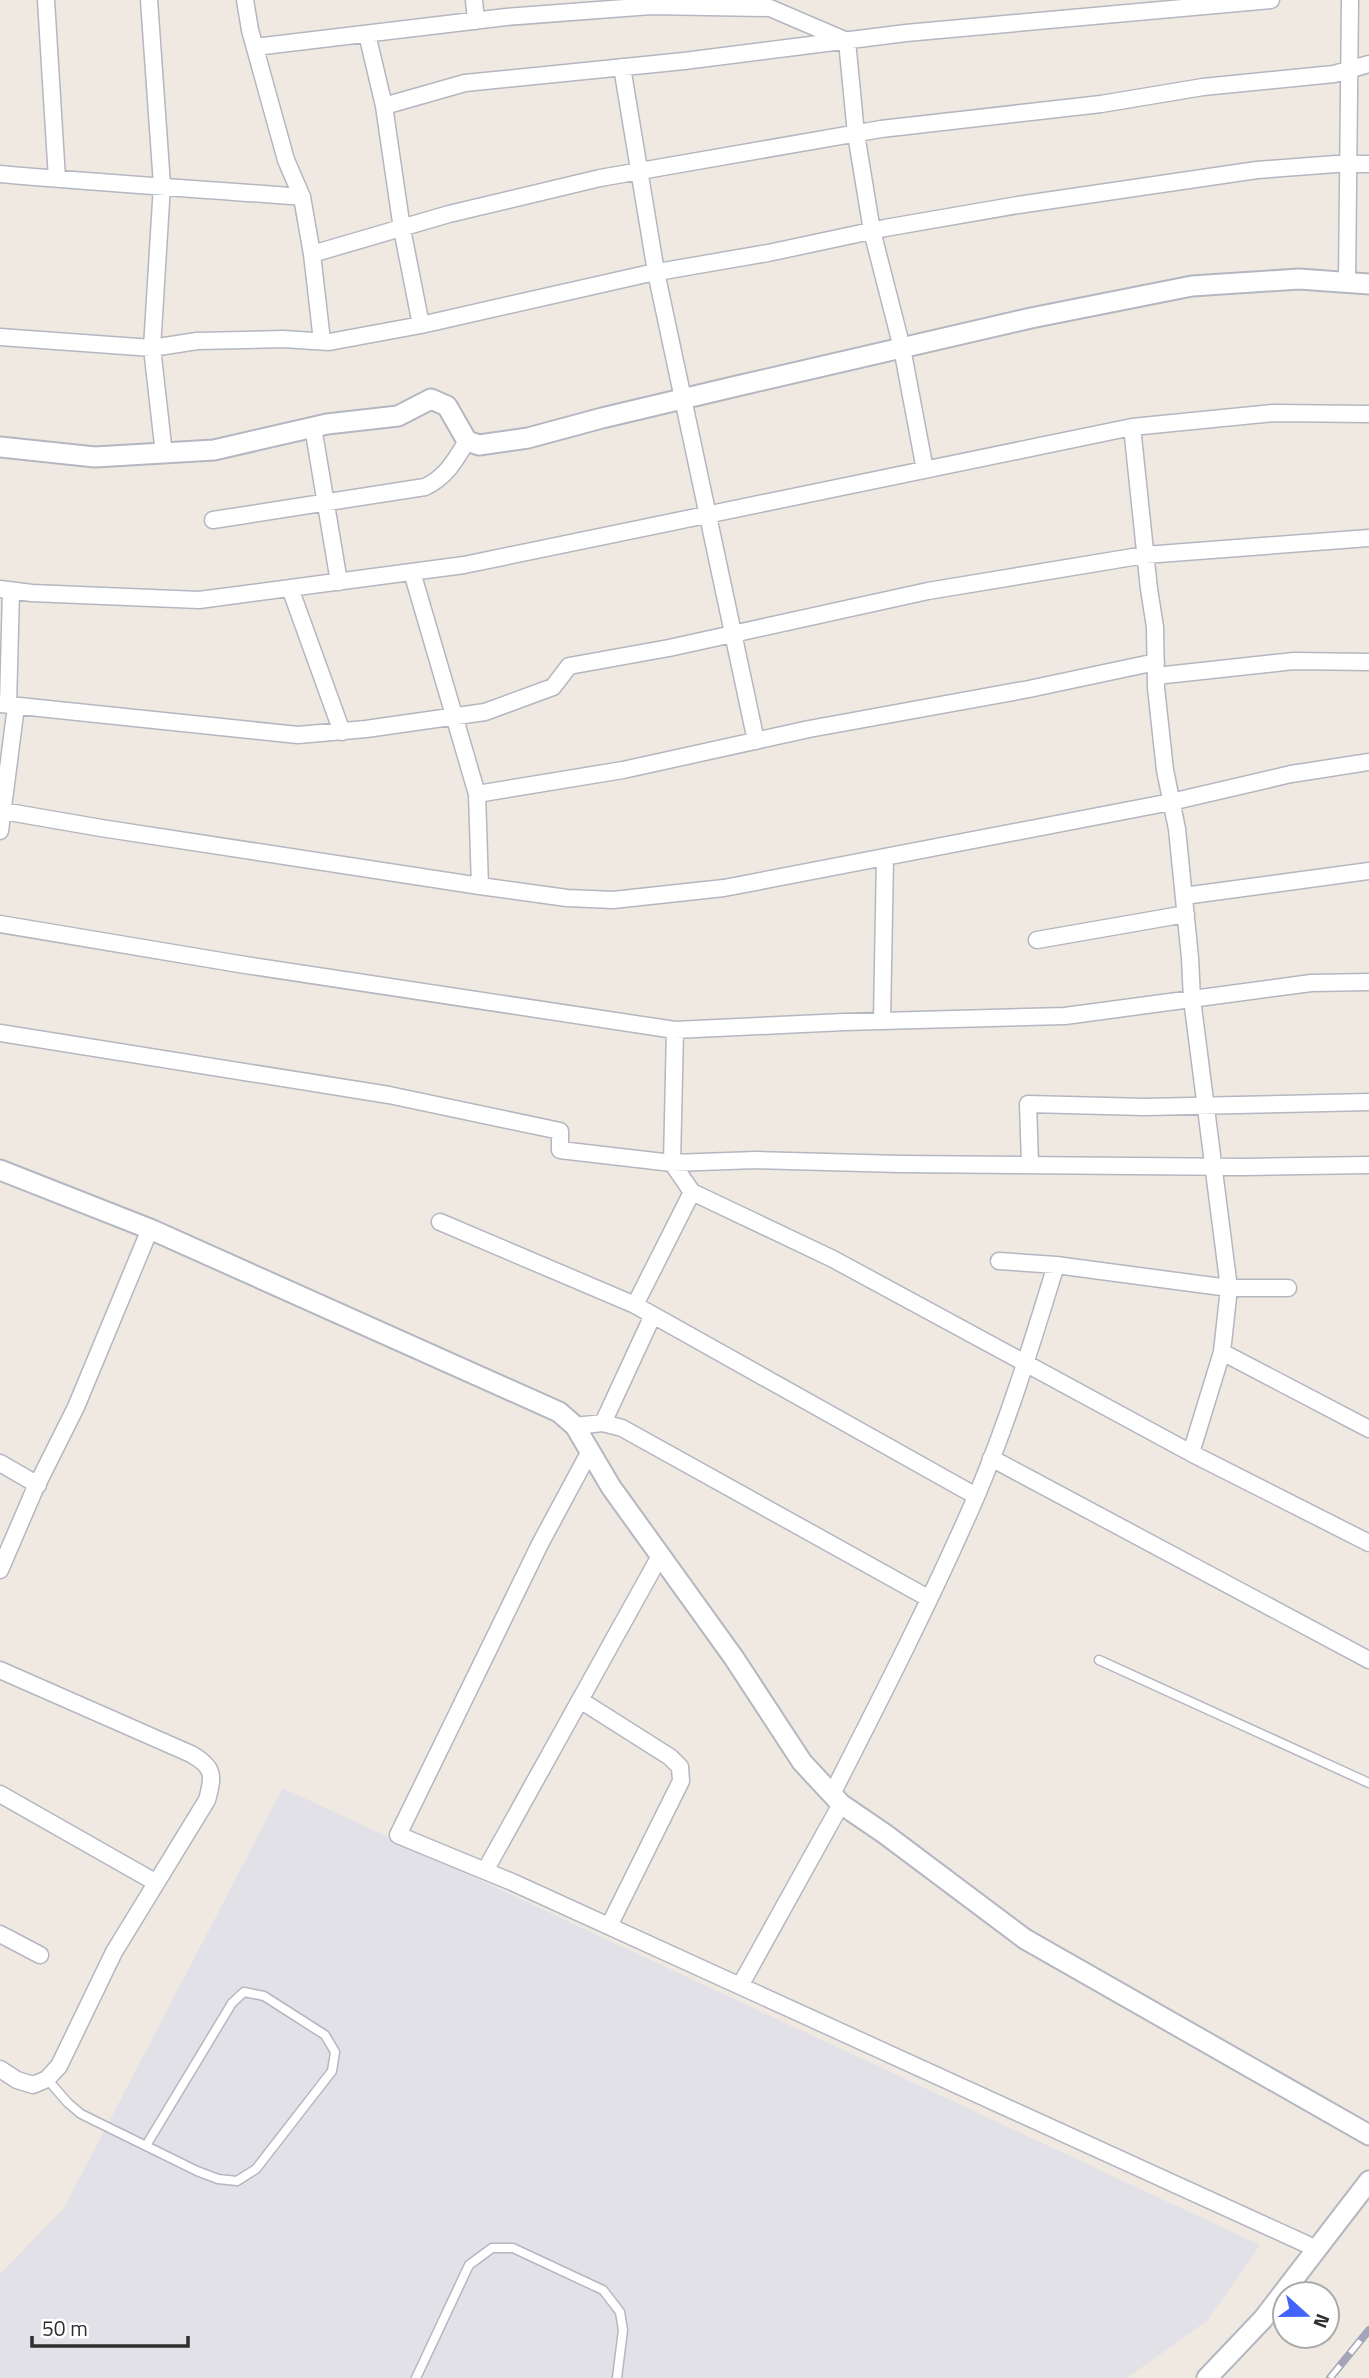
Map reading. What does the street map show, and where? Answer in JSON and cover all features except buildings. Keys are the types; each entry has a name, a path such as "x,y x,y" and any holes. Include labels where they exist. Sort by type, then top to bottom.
{"street":[{"path":"47,0 57,180"},
{"path":"149,0 162,185 152,348 164,454"},
{"path":"245,0 286,160 302,197 322,341"},
{"path":"474,0 476,21"},
{"path":"384,106 465,83 847,41 1270,0"},
{"path":"1347,282 1350,0"},
{"path":"255,47 476,21 651,6 770,8 847,41"},
{"path":"367,34 384,106 402,229 421,325"},
{"path":"847,41 856,134 872,231 902,348 925,470"},
{"path":"312,254 449,214 600,178 856,134 1101,104 1203,87 1334,74 1369,64"},
{"path":"622,67 656,272 756,741"},
{"path":"0,337 152,348 197,341 322,341 421,325 656,272 768,253 872,231 1257,170 1369,164"},
{"path":"0,174 302,197"},
{"path":"0,447 95,457 214,450 313,427 398,416 431,399 447,406 467,441 480,445 528,438 683,398 1031,318 1192,286 1298,279 1369,284"},
{"path":"0,831 8,705 5,590 198,600 339,582 464,565 1132,427 1273,413 1369,414"},
{"path":"313,427 339,582"},
{"path":"1132,427 1155,627 1165,770 1177,829 1192,999 1229,1288 1222,1352 1191,1454"},
{"path":"214,520 425,487 438,481 452,466 467,441"},
{"path":"8,705 298,735 342,732 485,712 553,687 569,666 669,649 928,591 1145,555 1369,538"},
{"path":"412,572 477,794 480,886"},
{"path":"290,588 342,732"},
{"path":"477,794 623,770 756,741 1029,689 1156,669 1294,662 1369,662"},
{"path":"3,811 480,886 567,898 613,900 724,888 1171,802 1291,774 1369,762"},
{"path":"882,1021 885,857"},
{"path":"1184,896 1369,871"},
{"path":"1037,940 1186,914"},
{"path":"0,924 239,964 675,1030 1065,1016 1311,983 1369,982"},
{"path":"675,1030 672,1163 692,1192 833,1259 1191,1454 1369,1543"},
{"path":"0,1033 389,1095 560,1132 560,1150 672,1163 756,1160 900,1164 1369,1165"},
{"path":"1030,1164 1027,1104 1206,1107 1369,1102"},
{"path":"0,1170 150,1229 559,1412 575,1426 611,1488 734,1658 803,1762 837,1799 1025,1939 1369,2135"},
{"path":"635,1305 692,1192"},
{"path":"440,1222 635,1305 976,1496"},
{"path":"0,1570 76,1407 150,1229"},
{"path":"999,1261 1056,1265 1229,1288 1288,1288"},
{"path":"740,1986 837,1799 976,1496 1026,1364 1056,1265"},
{"path":"603,1423 653,1315"},
{"path":"1222,1352 1369,1429"},
{"path":"575,1426 603,1423 622,1428 928,1598"},
{"path":"590,1451 540,1544 398,1835 609,1926 1317,2249"},
{"path":"990,1458 1369,1660"},
{"path":"0,1463 38,1485"},
{"path":"485,1871 660,1556"},
{"path":"0,1670 191,1754 207,1763 213,1779 207,1800 114,1952 59,2066 47,2079 33,2085 17,2080 0,2069"},
{"path":"580,1700 670,1756 680,1767 681,1781 609,1926"},
{"path":"0,1794 155,1882"},
{"path":"0,1934 40,1955"},
{"path":"1207,2378 1262,2319 1369,2181"}],"lane":[{"path":"1099,1660 1369,1783"},
{"path":"47,2079 81,2114 147,2144 197,2171 218,2179 237,2181 256,2169 332,2071 335,2052 325,2035 264,1996 244,1992 232,2003 147,2144"},
{"path":"416,2378 469,2265 492,2248 513,2248 603,2290 620,2312 623,2330 617,2378"}],"shaded area":[{"path":"283,1788 1260,2245 1208,2320 1127,2378 0,2378 0,2274 64,2208"}],"railway":[{"path":"1330,2378 1369,2330"}]}
